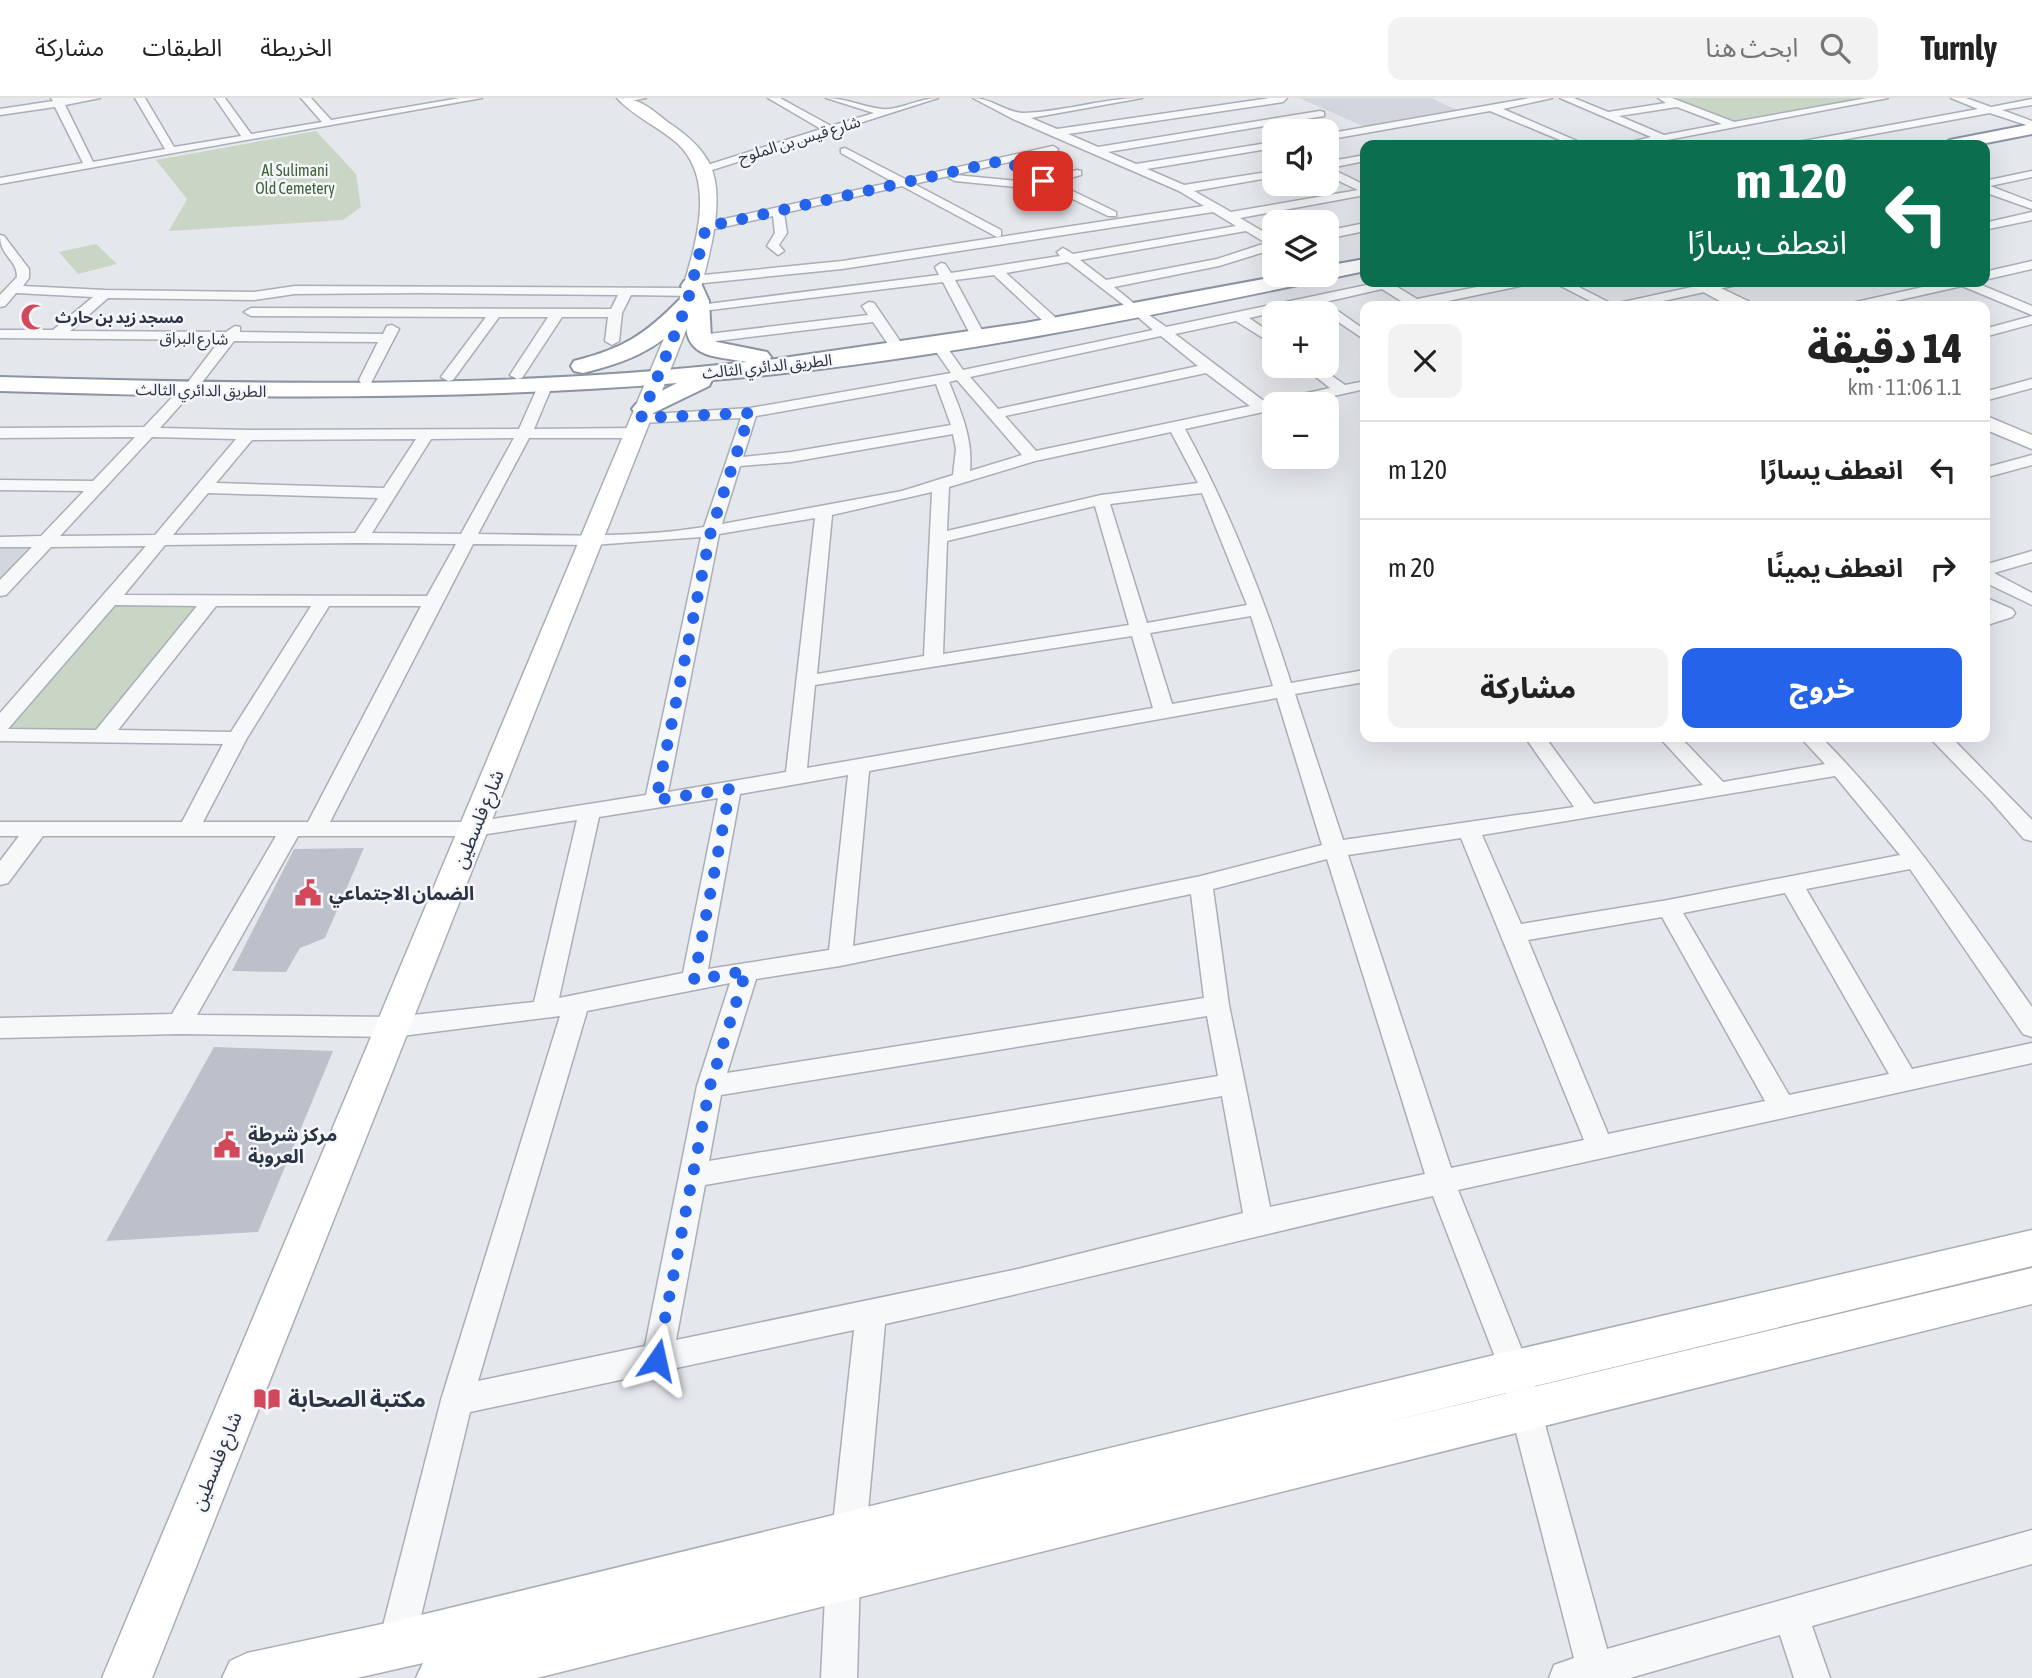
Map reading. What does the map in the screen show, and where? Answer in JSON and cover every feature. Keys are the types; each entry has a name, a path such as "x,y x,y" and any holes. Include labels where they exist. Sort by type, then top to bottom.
{"highway":[{"path":"1973,140 2032,127"},
{"path":"1990,144 2032,135"},
{"path":"1339,266 1360,266"},
{"path":"1339,270 1360,266"},
{"name":"الطريق الدائري الثالث","path":"660,373 895,344 1133,308 1262,280"},
{"name":"الطريق الدائري الثالث","path":"0,377 298,391 733,370 939,346 1262,285"},
{"path":"693,294 700,340 710,348 768,359"},
{"path":"543,379 636,350 659,334 693,294"},
{"path":"543,379 621,397 642,418 696,382 733,370"},
{"name":"الطريق الدائري الثالث","path":"0,384 190,386 448,377 543,379"}],"street":[{"path":"0,112 57,101 95,98"},
{"path":"140,98 171,151"},
{"path":"220,98 248,138"},
{"path":"306,98 328,123"},
{"path":"388,98 401,111"},
{"path":"0,165 5,180 477,98"},
{"path":"773,98 830,130"},
{"path":"831,98 885,113"},
{"name":"شارع قيس بن الملوح","path":"705,169 933,98"},
{"path":"981,99 1000,98"},
{"path":"1017,117 1137,98"},
{"path":"1054,133 1282,98 1326,116 1239,127 1094,151"},
{"path":"1339,135 1547,98"},
{"path":"1565,98 1663,138"},
{"path":"1663,98 1732,125"},
{"path":"1655,140 1863,99 1883,98"},
{"path":"1956,98 2032,127"},
{"path":"631,99 678,137 697,155 705,169"},
{"path":"981,99 1183,190 1262,237"},
{"path":"57,101 89,165"},
{"path":"784,105 796,102"},
{"path":"1186,102 1262,139"},
{"path":"1830,140 2032,102"},
{"path":"1608,115 1678,104"},
{"path":"1492,108 1569,140"},
{"path":"1783,116 1801,124"},
{"path":"1755,121 1778,130"},
{"path":"1343,123 1385,140"},
{"path":"1819,131 1850,140"},
{"path":"1789,134 1805,140"},
{"path":"1133,168 1262,147"},
{"path":"706,227 1053,149"},
{"path":"845,151 997,233"},
{"path":"1339,164 1360,159"},
{"path":"1005,160 1111,214"},
{"name":"شارع فلسطين","path":"127,1678 693,294 706,227 705,169"},
{"path":"1043,181 1077,173"},
{"path":"1990,184 2032,174"},
{"path":"1339,175 1360,187"},
{"path":"934,176 1056,188"},
{"path":"1183,190 1262,176"},
{"path":"1990,188 2032,206"},
{"path":"1231,216 1360,191"},
{"path":"693,294 842,265 1216,208"},
{"path":"778,211 780,233 773,246 778,251"},
{"path":"1187,212 1262,255"},
{"path":"1990,226 2032,216"},
{"path":"15,289 105,294 263,295 295,290 525,289 693,294 859,290 997,271 1248,228"},
{"path":"1339,232 1360,228"},
{"path":"1040,236 1071,257 1209,368 1262,400"},
{"path":"0,239 7,255 23,269 23,278 0,303"},
{"path":"959,248 982,273"},
{"path":"1103,285 1219,261 1262,248"},
{"path":"932,253 949,278 976,332"},
{"path":"842,265 895,344"},
{"path":"1990,273 2032,265"},
{"path":"997,271 1051,320"},
{"path":"0,433 524,434 642,418 750,413 941,379 1164,333 1366,287"},
{"path":"1388,287 1410,301"},
{"path":"1434,301 1497,287"},
{"path":"1570,287 1599,301"},
{"path":"1641,301 1693,287"},
{"path":"1704,287 1733,301"},
{"path":"1879,301 1941,287"},
{"path":"1975,287 2032,310"},
{"path":"366,380 400,313 420,289"},
{"path":"448,377 525,289"},
{"path":"612,341 615,313 627,291"},
{"path":"55,336 105,294"},
{"path":"0,591 190,386 263,295"},
{"path":"1314,300 1360,332"},
{"path":"251,312 615,313"},
{"path":"179,1024 304,829 524,434 543,379 558,312"},
{"path":"1238,316 1262,333"},
{"path":"700,340 877,318"},
{"path":"1990,331 2032,320"},
{"name":"شارع البراق","path":"0,334 387,338"},
{"path":"939,346 959,374 1032,457"},
{"path":"995,414 1209,368"},
{"path":"1326,378 1342,390"},
{"path":"941,379 960,429 964,449 961,478"},
{"path":"1990,395 2032,383"},
{"path":"1333,392 1360,386"},
{"path":"0,542 360,538 593,540 685,535 824,512 905,495 1032,457 1262,408"},
{"path":"656,800 711,531 750,413"},
{"path":"1990,424 2032,443"},
{"path":"1177,428 1208,487 1258,609 1442,1184 1520,1390 1587,1676 1790,1613 2032,1547"},
{"path":"734,462 772,462 910,434 960,429"},
{"path":"360,538 427,433"},
{"path":"0,725 110,600 248,435"},
{"path":"1990,471 2032,460"},
{"path":"933,659 941,484"},
{"path":"0,485 97,486"},
{"path":"938,538 1101,500 1208,487"},
{"path":"204,488 388,493"},
{"path":"1101,500 1164,711"},
{"path":"796,777 824,512"},
{"path":"1990,571 2032,556"},
{"path":"1990,576 2032,600"},
{"path":"110,600 433,601"},
{"path":"103,735 210,601"},
{"path":"189,828 237,738 323,601"},
{"path":"1990,605 2006,613"},
{"path":"1990,619 2032,608"},
{"path":"807,681 933,659 1141,631 1258,609"},
{"path":"0,829 474,828 859,767 1360,677"},
{"path":"0,735 237,738"},
{"path":"1539,742 1588,812"},
{"path":"1673,742 1719,790"},
{"path":"1815,742 1842,768 1916,860 2032,1027"},
{"path":"1944,742 1998,795 2032,834"},
{"path":"840,957 859,767"},
{"path":"0,1028 179,1024 394,1027 544,1010 694,980 840,957 1201,884 1336,849 1588,812 1842,768"},
{"path":"694,980 730,789"},
{"path":"544,1010 590,809"},
{"path":"0,877 36,830"},
{"path":"1469,831 1514,933 1601,1149"},
{"path":"1514,933 1668,908 1916,860"},
{"path":"1201,884 1217,1005 1259,1222"},
{"path":"1791,884 1906,1081"},
{"path":"1668,908 1783,1109"},
{"path":"657,1360 710,1086 746,971"},
{"path":"396,1645 457,1401 576,1005"},
{"path":"710,1086 1217,1005"},
{"path":"457,1401 1018,1282 1259,1222 2032,1053"},
{"path":"693,1175 1231,1084"},
{"path":"441,1678 842,1576 2032,1248"},
{"path":"247,1678 396,1645 849,1533 1520,1390 2032,1286"},
{"path":"849,1533 871,1314"},
{"path":"839,1678 842,1576"},
{"path":"1790,1613 1812,1678"}],"shaded area":[{"path":"1299,98 1431,98 1459,111 1370,129"},
{"path":"0,544 39,544 0,587"}],"green space":[{"path":"1673,98 1854,98 1858,100 1738,123"},
{"name":"Al Sulimani Old Cemetery","path":"316,131 356,174 361,207 343,220 169,231 187,199 156,160"},
{"path":"96,244 117,264 78,274 59,252"},
{"path":"110,600 210,601 103,735 0,735"}],"building":[{"name":"الضمان الاجتماعي","path":"364,848 325,938 300,948 286,972 232,971 294,849"},
{"name":"مركز شرطة العروبة","path":"214,1047 333,1051 258,1232 106,1241"}],"place":[{"name":"مسجد زيد بن حارث","path":"34,317"},
{"name":"الضمان الاجتماعي","path":"308,893"},
{"name":"مركز شرطة العروبة","path":"227,1145"},
{"name":"مكتبة الصحابة","path":"267,1399"}],"route":[{"path":"657,1360 710,1086 746,971 694,980 730,789 656,800 711,531 750,413 641,418 687,304 706,227 1005,160 1043,181"}]}
